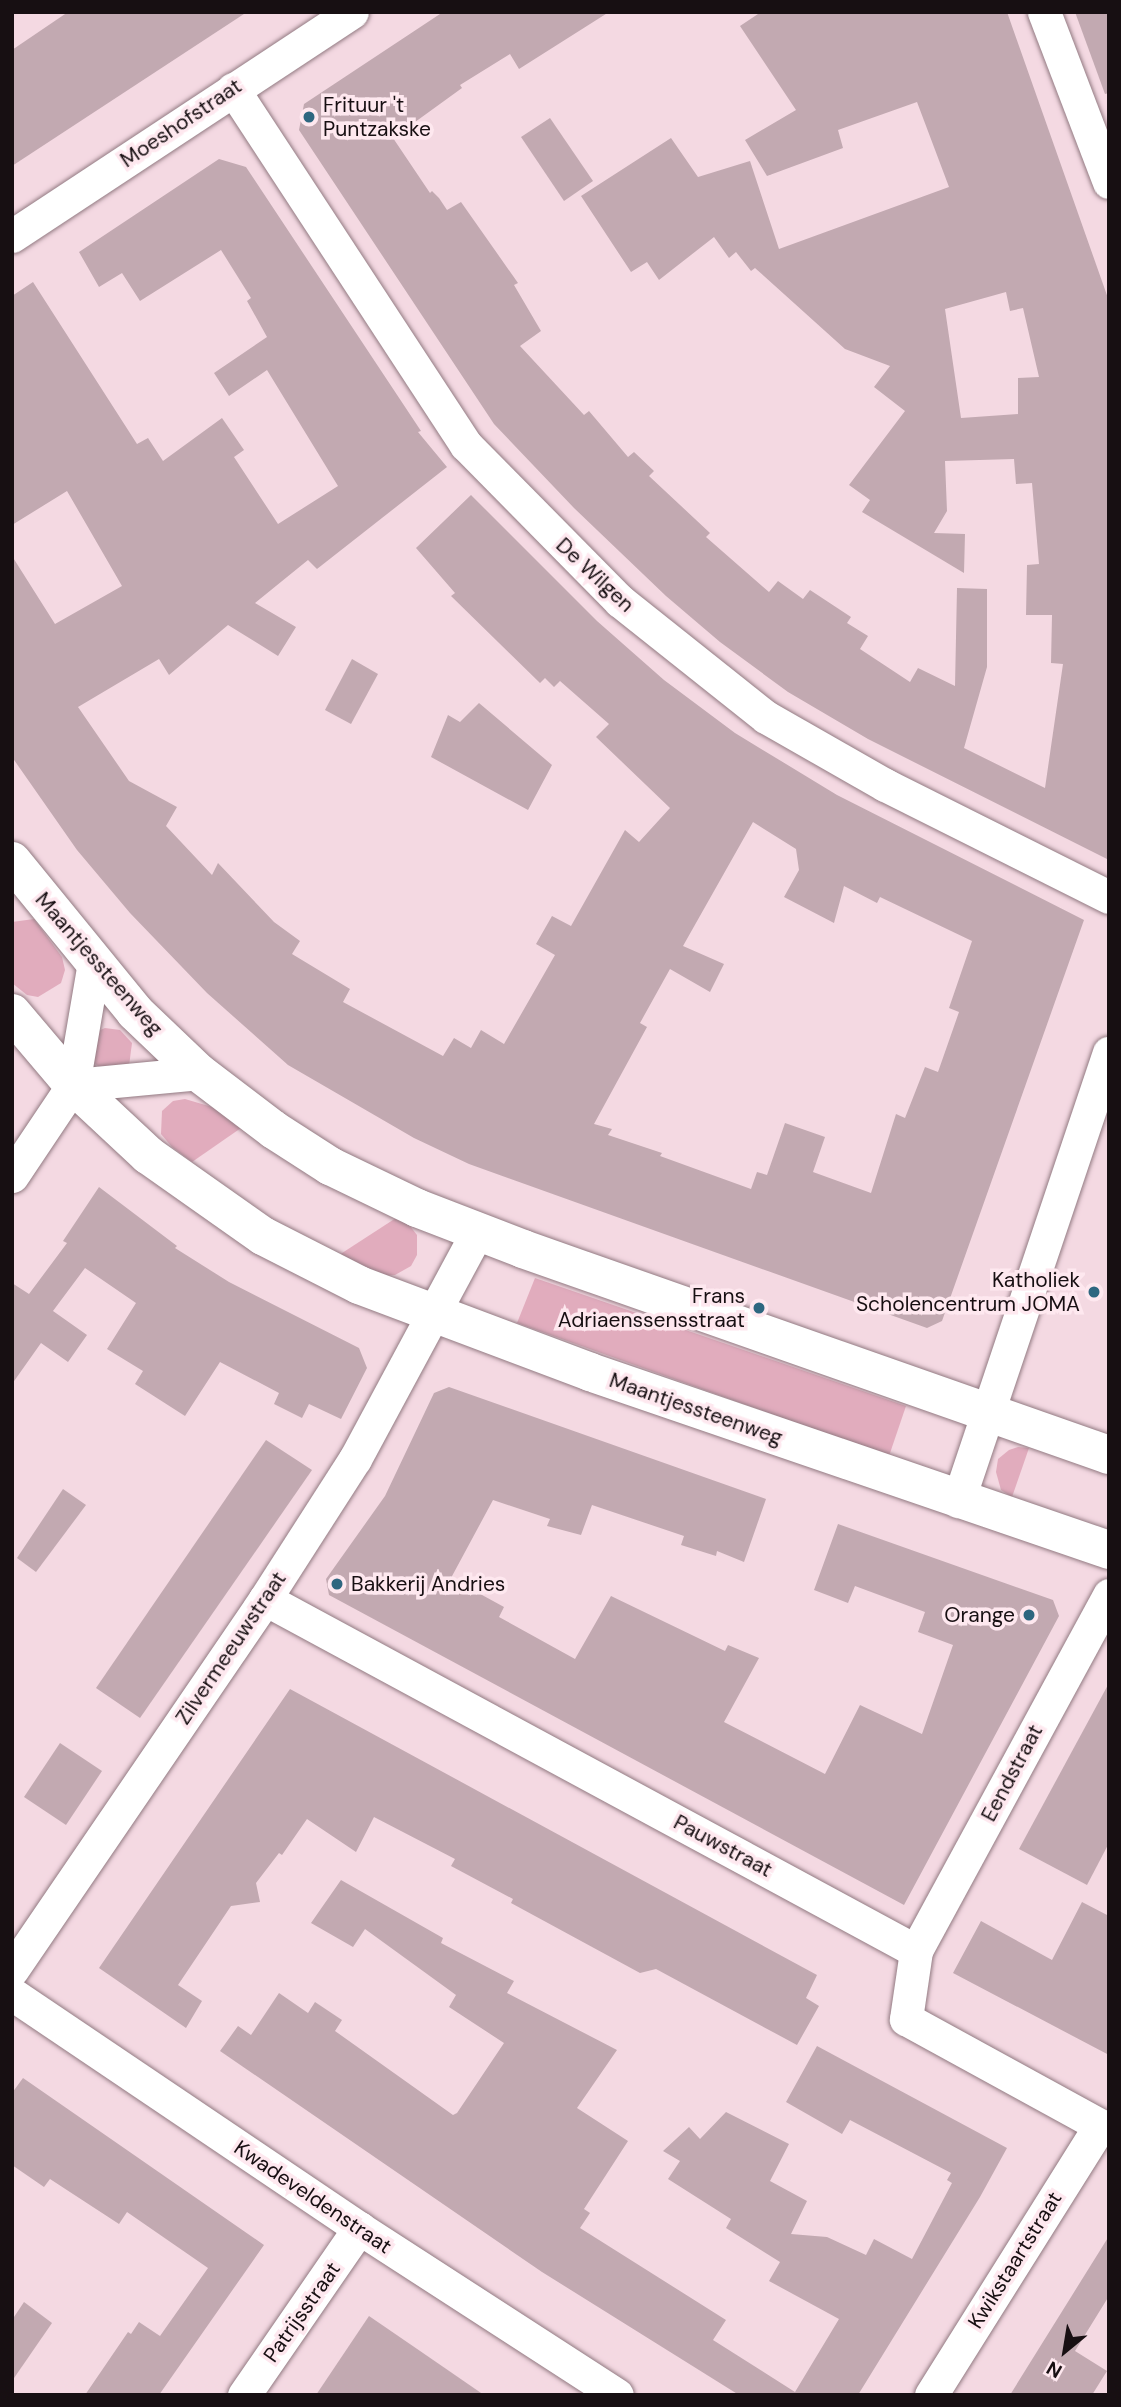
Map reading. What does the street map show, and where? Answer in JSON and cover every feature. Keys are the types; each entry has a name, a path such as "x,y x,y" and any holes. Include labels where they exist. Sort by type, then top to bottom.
{"street":[{"name":"Moeshofstraat","path":"12,236 352,12"},
{"path":"1044,12 1109,182"},
{"name":"De Wilgen","path":"233,89 466,445 620,601 766,717 885,785 1109,897"},
{"name":"Maantjessteenweg","path":"12,861 135,1012 199,1073 274,1130 330,1166 417,1208 478,1231 1109,1455"},
{"path":"12,1176 74,1085 94,962"},
{"name":"Maantjessteenweg","path":"12,1013 74,1085 148,1155 263,1236 359,1286 434,1316 958,1501 1109,1550"},
{"path":"958,1501 1109,1054"},
{"path":"74,1085 199,1073"},
{"path":"434,1316 478,1231"},
{"name":"Zilvermeeuwstraat","path":"12,1970 265,1599 355,1459 434,1316"},
{"name":"Eendstraat","path":"916,1951 1109,1595"},
{"name":"Pauwstraat","path":"265,1599 916,1951"},
{"path":"916,1951 906,2019 1104,2128"},
{"name":"Kwadeveldenstraat","path":"12,1994 359,2228 617,2395"},
{"name":"Kwikstaartstraat","path":"931,2395 1104,2128"},
{"name":"Patrijsstraat","path":"244,2395 359,2228"}],"shaded area":[{"path":"34,919 62,957 65,970 61,983 38,997 27,995 12,983 12,922"},
{"path":"105,1028 120,1030 132,1043 129,1066 105,1072 91,1060 93,1033"},
{"path":"185,1099 212,1107 241,1128 192,1162 172,1147 161,1134 162,1111 173,1101"},
{"path":"396,1218 410,1226 417,1235 417,1255 411,1266 395,1275 384,1276 339,1255"},
{"path":"535,1278 906,1406 889,1456 517,1323"},
{"path":"1018,1447 1029,1448 1012,1497 1001,1490 996,1472 998,1459"}],"building":[{"path":"68,12 247,12 12,166 12,50"},
{"path":"443,12 609,12 519,69 510,54 460,85 462,88 393,138 430,193 432,191 447,210 461,202 518,283 514,285 541,331 520,346 584,415 589,411 628,457 634,452 654,471 649,476 710,533 706,537 769,592 778,581 803,599 810,590 851,617 847,623 868,636 860,649 910,682 918,668 955,686 957,588 987,589 987,667 964,748 1045,788 1063,664 1051,663 1052,615 1026,615 1027,565 1039,564 1032,483 1016,484 1014,459 945,461 947,511 934,533 965,534 964,573 862,512 870,500 849,485 905,411 874,387 890,366 845,349 755,268 751,271 736,252 729,258 714,237 659,280 647,262 631,272 581,196 671,138 698,177 750,161 779,249 949,187 917,102 838,130 843,148 767,176 745,140 796,110 740,26 761,12 1007,12 1109,301 1109,860 868,739 788,692 720,642 666,596 574,508 494,424 299,130 304,104","holes":["1006,292 1010,311 1023,308 1039,377 1018,378 1018,414 961,418 945,309"]},
{"path":"1075,12 1109,12 1109,93 1105,94"},
{"path":"550,118 593,181 564,201 521,137"},
{"path":"219,159 246,167 421,431 418,432 447,467 317,569 308,560 255,603 296,627 278,656 228,625 169,675 159,659 78,707 129,781 177,807 166,826 212,875 218,863 274,922 300,941 292,954 350,989 343,1002 443,1056 454,1038 471,1048 481,1030 504,1044 555,955 536,944 552,916 571,926 625,830 639,842 670,808 596,737 609,724 560,681 554,687 545,678 540,683 451,596 455,593 416,548 471,495 597,621 664,680 735,733 837,795 1084,920 942,1321 927,1328 469,1164 414,1138 288,1065 207,993 130,913 77,850 12,757 12,556 55,624 122,586 67,491 12,525 12,296 33,282 137,444 148,438 163,461 222,418 244,450 234,457 278,524 338,486 267,370 229,396 214,373 267,337 247,301 251,298 221,250 140,301 122,273 99,287 79,252","holes":["753,822 796,849 799,870 784,897 834,923 844,886 877,903 880,897 972,941 949,1008 959,1012 938,1072 925,1067 905,1118 896,1114 871,1193 813,1172 825,1137 785,1123 767,1175 757,1172 751,1189 660,1156 662,1153 608,1135 612,1129 594,1124 647,1027 640,1023 670,969 710,992 724,964 683,946"]},
{"path":"352,659 378,674 351,724 325,710"},
{"path":"479,703 552,765 528,810 431,757 448,715 460,722"},
{"path":"99,1187 177,1246 175,1248 229,1282 359,1348 367,1368 341,1419 309,1404 302,1418 274,1404 279,1393 220,1362 185,1416 135,1384 143,1371 107,1349 136,1303 85,1268 53,1311 87,1335 68,1362 41,1343 12,1384 12,1283 29,1294 67,1243 63,1241"},
{"path":"449,1387 766,1499 744,1562 717,1551 716,1556 681,1545 684,1536 592,1505 581,1535 547,1526 550,1519 493,1500 451,1578 504,1607 499,1617 575,1659 611,1596 725,1651 728,1645 759,1658 724,1722 825,1774 860,1705 922,1734 953,1645 918,1632 925,1612 855,1586 848,1603 814,1590 838,1524 1053,1600 1059,1616 904,1905 329,1595 326,1579 385,1496 434,1393"},
{"path":"266,1440 312,1470 140,1718 96,1688"},
{"path":"63,1489 86,1505 36,1572 17,1558"},
{"path":"1109,1683 1109,1843 1087,1885 1019,1849"},
{"path":"290,1689 817,1975 806,1998 819,2006 797,2045 656,1969 640,1973 511,1903 513,1899 451,1866 455,1859 374,1817 356,1852 307,1819 282,1855 279,1853 256,1883 260,1902 231,1906 178,1985 202,2001 186,2028 99,1968"},
{"path":"60,1743 102,1771 66,1825 24,1797"},
{"path":"341,1880 443,1938 441,1943 514,1981 507,1993 617,2050 577,2108 628,2141 584,2209 590,2213 580,2228 726,2320 713,2340 795,2392 839,2319 769,2281 780,2262 726,2228 731,2219 668,2179 680,2161 663,2151 689,2127 700,2139 726,2112 789,2144 770,2181 807,2201 791,2234 827,2237 866,2255 874,2239 912,2259 952,2183 947,2180 951,2173 850,2120 842,2134 786,2102 817,2046 1007,2148 980,2197 858,2395 739,2395 542,2272 220,2051 238,2026 251,2035 279,1993 308,2013 315,2002 342,2020 335,2031 453,2115 457,2113 504,2043 449,2007 456,1995 365,1929 353,1947 311,1923"},
{"path":"1082,1902 1109,1916 1109,2055 953,1973 981,1921 1052,1960"},
{"path":"23,2078 264,2245 159,2395 85,2395 128,2332 131,2334 139,2322 160,2336 208,2268 127,2212 119,2224 50,2179 44,2187 12,2165 12,2093"},
{"path":"1109,2236 1109,2296 1075,2351 1107,2371 1092,2395 1010,2395"},
{"path":"24,2302 52,2323 12,2381 12,2320"},
{"path":"369,2316 423,2353 484,2395 316,2395"}],"place":[{"name":"Frituur 't Puntzakske","path":"309,117"},
{"name":"Katholiek Scholencentrum JOMA","path":"1094,1292"},
{"name":"Frans Adriaenssensstraat","path":"759,1308"},
{"name":"Bakkerij Andries","path":"337,1584"},
{"name":"Orange","path":"1029,1615"}]}
